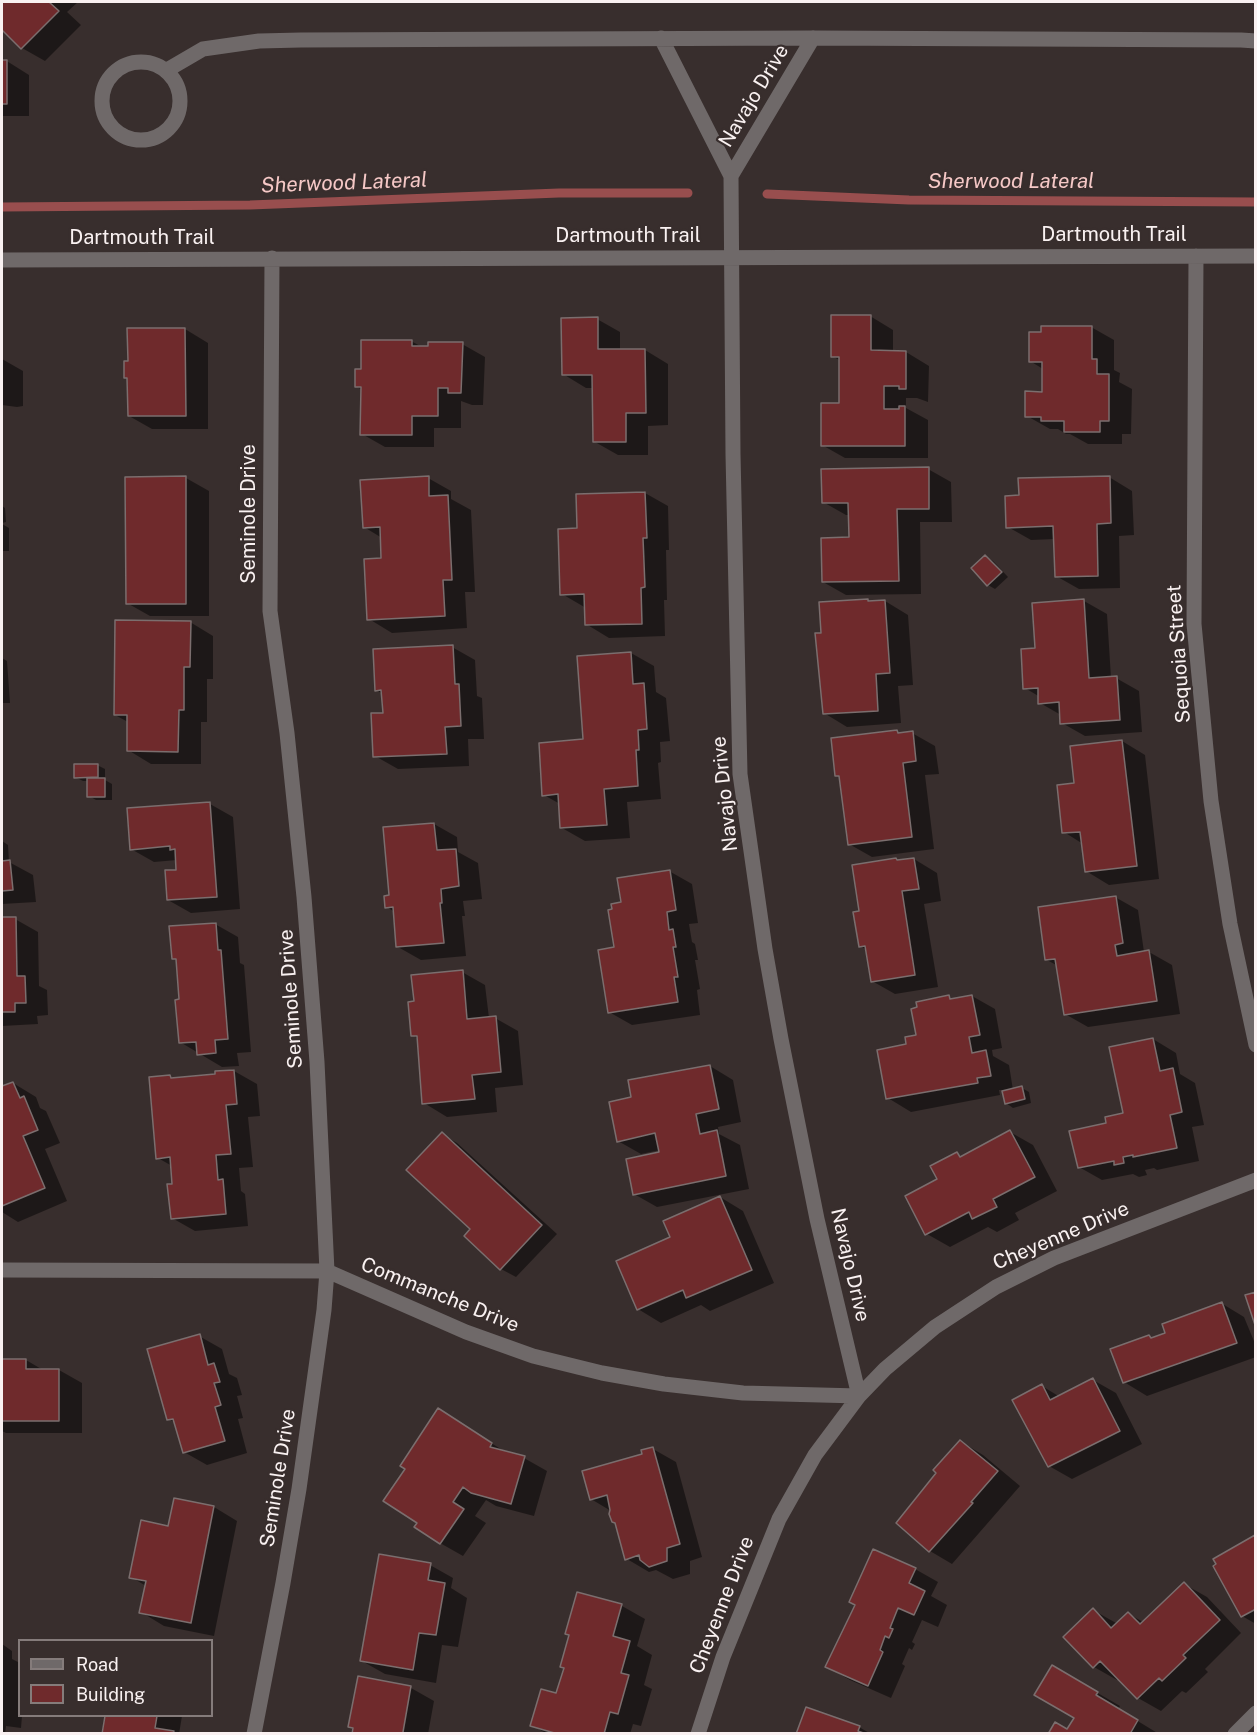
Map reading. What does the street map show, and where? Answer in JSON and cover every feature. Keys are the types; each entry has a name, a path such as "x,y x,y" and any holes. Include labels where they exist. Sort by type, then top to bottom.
{"street":[{"name":"Navajo Drive","path":"661,38 731,176 740,774 765,949 781,1039 817,1219 859,1396"},
{"path":"167,70 203,49 259,41 813,38 1240,39 1256,41"},
{"name":"Navajo Drive","path":"731,176 813,38"},
{"path":"141,61 155,63 167,70 177,83 181,96 180,110 175,122 165,133 141,141 117,132 108,122 102,109 102,97 106,83 114,72 125,64 141,61"},
{"name":"Sequoia Street","path":"1196,256 1194,624 1211,801 1230,924 1256,1045"},
{"name":"Dartmouth Trail","path":"2,260 1256,256"},
{"name":"Seminole Drive","path":"254,1734 299,1489 324,1310 327,1271 317,1062 304,897 287,733 270,611 272,258"},
{"name":"Cheyenne Drive","path":"698,1734 723,1658 779,1518 815,1455 859,1396 885,1369 934,1327 996,1287 1054,1258 1256,1180"},
{"name":"Commanche Drive","path":"2,1270 327,1271 466,1332 533,1356 602,1373 664,1384 743,1392 859,1396"},
{"path":"1235,1734 1256,1713"}],"building":[{"path":"2,2 49,2 59,11 21,49 2,30"},
{"path":"2,60 7,60 7,104 2,104"},
{"path":"831,315 871,315 871,350 906,351 906,389 899,389 899,386 884,386 884,409 899,409 899,406 905,406 905,446 821,446 821,403 839,403 839,357 831,357"},
{"path":"598,317 598,349 645,349 646,413 626,413 626,442 593,442 592,375 562,375 561,318"},
{"path":"1041,326 1092,326 1092,359 1097,359 1097,374 1109,374 1109,421 1100,421 1100,432 1064,432 1064,421 1041,421 1041,417 1025,417 1025,391 1042,392 1042,362 1029,362 1029,332 1041,332"},
{"path":"127,328 185,328 186,416 128,416 127,378 124,378 124,361 128,361"},
{"path":"361,340 412,340 412,346 428,346 428,342 463,342 461,393 448,393 448,388 438,388 438,416 412,416 412,435 360,435 361,387 355,387 355,369 361,369"},
{"path":"929,467 929,509 897,509 899,581 822,582 821,538 849,537 848,503 822,503 821,469"},
{"path":"186,476 186,604 126,604 125,477"},
{"path":"429,476 429,496 448,495 452,580 443,580 445,616 367,620 364,559 381,558 380,527 363,528 360,480"},
{"path":"1110,476 1111,523 1097,524 1098,576 1055,577 1053,526 1006,528 1005,496 1019,495 1018,478"},
{"path":"645,492 647,538 643,538 645,587 641,588 642,624 585,625 584,594 560,595 558,529 577,528 576,494"},
{"path":"985,555 1002,572 987,586 971,568"},
{"path":"868,599 868,601 885,600 890,673 876,674 878,711 823,714 815,633 821,633 819,602"},
{"path":"1084,599 1089,678 1117,676 1120,720 1060,724 1059,702 1038,704 1038,688 1023,689 1021,649 1035,648 1032,603"},
{"path":"115,620 191,621 190,667 184,667 184,710 179,710 178,752 127,751 127,715 114,715"},
{"path":"453,645 455,684 459,684 461,726 445,727 447,754 373,757 371,713 383,713 381,690 375,691 373,649"},
{"path":"631,652 633,684 644,683 647,729 638,730 639,750 636,750 638,786 604,789 607,825 560,828 558,794 542,796 539,743 583,739 577,656"},
{"path":"897,730 898,733 913,731 916,761 903,763 912,837 848,845 839,776 835,776 831,738"},
{"path":"1122,740 1137,866 1085,872 1080,832 1062,833 1057,785 1074,783 1070,746"},
{"path":"74,764 98,764 98,777 74,778"},
{"path":"87,778 105,778 105,797 87,797"},
{"path":"210,802 217,897 167,900 165,870 176,870 175,849 170,850 170,846 130,850 127,808"},
{"path":"434,823 437,850 456,849 459,886 441,889 444,943 396,947 393,907 385,908 384,896 389,895 383,827"},
{"path":"896,858 897,860 914,858 919,889 902,891 915,975 871,982 865,946 859,947 853,912 859,911 852,865"},
{"path":"10,860 13,890 2,891 2,861"},
{"path":"670,870 676,910 667,912 669,930 673,929 676,947 673,947 678,977 674,977 678,1002 608,1013 598,950 614,947 608,910 612,909 611,904 621,902 617,878"},
{"path":"1116,896 1123,943 1115,945 1117,956 1149,950 1157,1001 1064,1015 1055,959 1045,960 1038,907"},
{"path":"2,917 16,917 17,976 25,976 26,1003 15,1003 15,1012 2,1012"},
{"path":"216,923 218,950 221,950 228,1039 215,1040 216,1053 197,1055 196,1042 179,1043 175,1000 179,999 176,959 172,959 169,926"},
{"path":"463,970 467,1019 496,1016 501,1072 472,1075 475,1099 422,1104 417,1036 411,1036 408,1002 414,1001 411,975"},
{"path":"949,995 950,999 972,995 980,1035 969,1037 972,1053 986,1050 991,1076 977,1078 978,1083 886,1099 877,1050 906,1044 905,1037 916,1035 911,1009 917,1007 916,1002"},
{"path":"1153,1038 1160,1071 1173,1068 1182,1112 1170,1115 1177,1148 1123,1157 1124,1163 1114,1165 1114,1161 1078,1168 1069,1131 1106,1123 1105,1117 1123,1113 1109,1047"},
{"path":"710,1065 719,1109 696,1114 700,1134 717,1130 726,1176 633,1195 626,1159 659,1152 655,1133 617,1142 609,1102 631,1097 628,1080"},
{"path":"234,1070 237,1104 226,1105 231,1154 216,1155 218,1180 223,1179 226,1214 171,1219 167,1184 172,1184 170,1157 156,1159 149,1077 170,1075 171,1078"},
{"path":"13,1082 20,1098 24,1096 38,1130 23,1136 45,1188 2,1206 2,1086"},
{"path":"1022,1086 1025,1099 1005,1104 1002,1091"},
{"path":"1010,1130 1035,1177 993,1199 997,1207 972,1219 969,1212 925,1235 905,1196 937,1179 930,1166 957,1152 960,1157"},
{"path":"442,1132 542,1225 500,1270 464,1236 470,1229 406,1170"},
{"path":"720,1196 752,1270 686,1298 683,1290 637,1310 616,1261 670,1237 663,1221"},
{"path":"1256,1292 1256,1328 1245,1295"},
{"path":"1222,1302 1237,1343 1123,1383 1110,1349 1149,1335 1151,1338 1165,1333 1162,1324"},
{"path":"200,1334 208,1365 214,1363 220,1382 214,1383 221,1405 215,1407 225,1441 183,1453 173,1419 167,1420 147,1349"},
{"path":"2,1359 26,1359 26,1369 59,1369 59,1421 2,1421"},
{"path":"1093,1378 1120,1431 1048,1467 1012,1400 1042,1384 1050,1400"},
{"path":"438,1408 492,1443 490,1447 525,1456 511,1504 471,1493 463,1487 453,1502 464,1509 440,1544 414,1527 417,1523 383,1501 405,1469 400,1466"},
{"path":"960,1440 998,1471 929,1552 896,1523 936,1473 933,1470"},
{"path":"653,1447 680,1544 667,1548 667,1561 649,1567 640,1560 639,1555 625,1560 615,1523 612,1522 609,1514 607,1495 590,1500 582,1471 642,1454 641,1450"},
{"path":"174,1498 214,1506 191,1623 139,1613 146,1581 129,1578 141,1520 168,1526"},
{"path":"1255,1535 1256,1609 1241,1617 1213,1566 1216,1564 1213,1559"},
{"path":"873,1549 916,1568 909,1583 925,1591 914,1615 898,1608 890,1628 893,1629 889,1638 885,1636 880,1650 883,1652 868,1686 825,1667 855,1605 849,1602"},
{"path":"379,1554 431,1563 428,1580 445,1583 436,1635 419,1633 413,1670 360,1661"},
{"path":"1184,1582 1220,1620 1183,1655 1186,1658 1162,1681 1159,1678 1137,1699 1100,1661 1093,1668 1063,1637 1093,1608 1111,1628 1128,1612 1140,1624"},
{"path":"577,1592 622,1604 613,1636 630,1641 621,1673 629,1675 618,1714 610,1712 604,1734 558,1734 530,1726 541,1689 556,1693 564,1668 560,1667 569,1635 565,1634"},
{"path":"1052,1665 1098,1692 1096,1695 1138,1720 1130,1734 1048,1734 1055,1722 1067,1729 1074,1718 1034,1695"},
{"path":"358,1676 411,1686 403,1732 405,1734 352,1734 353,1728 348,1727"},
{"path":"806,1707 860,1726 858,1731 866,1734 796,1734"},
{"path":"105,1717 157,1717 155,1728 174,1731 173,1734 102,1734"}],"waterway":[{"name":"Sherwood Lateral","path":"2,207 250,205 559,193 688,193"},
{"name":"Sherwood Lateral","path":"767,194 909,200 1256,202"}]}
